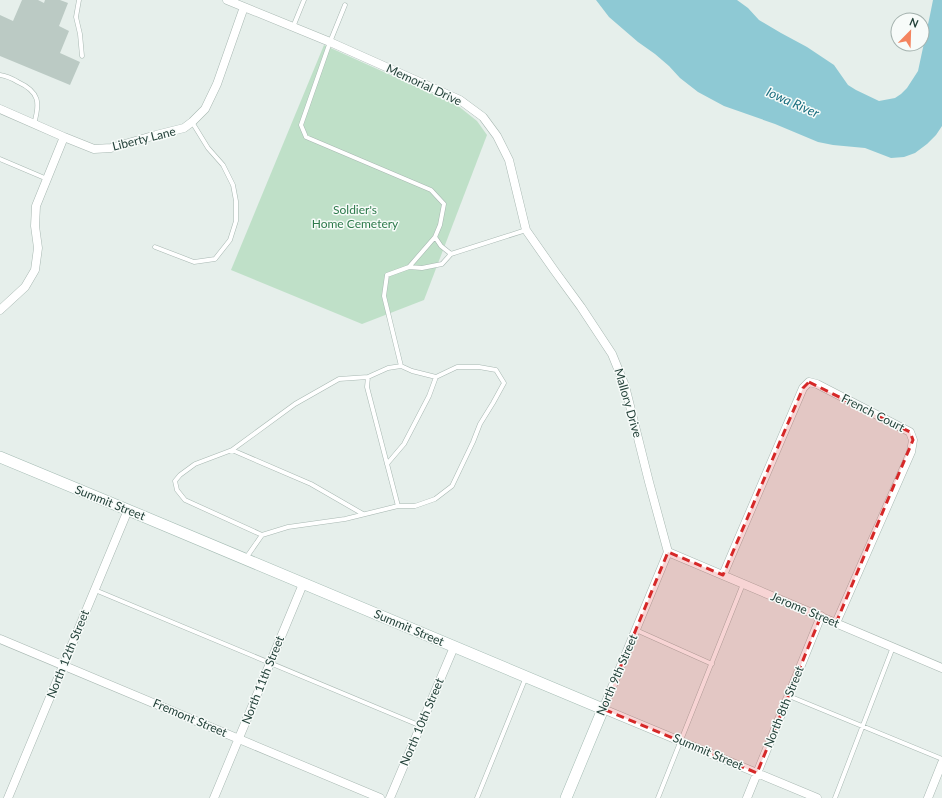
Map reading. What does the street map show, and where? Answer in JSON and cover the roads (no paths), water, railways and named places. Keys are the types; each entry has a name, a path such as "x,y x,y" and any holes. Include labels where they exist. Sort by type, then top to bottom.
{"street":[{"name":"Memorial Drive","path":"227,0 330,42 460,100 483,117 497,136 509,160 526,230 554,270"},
{"name":"Liberty Lane","path":"0,109 64,138 94,149 111,148 156,134 184,128 205,109 217,84 244,7"},
{"path":"0,310 25,287 35,270 38,248 35,226 36,206 64,138"},
{"name":"Mallory Drive","path":"554,270 612,354 625,386 668,552"},
{"name":"French Court","path":"723,575 803,388 809,382 817,384 910,432 913,440 910,452 836,623"},
{"name":"Summit Street","path":"0,457 817,798"},
{"name":"North 12th Street","path":"8,798 128,510"},
{"name":"Jerome Street","path":"668,552 942,668"},
{"name":"North 9th Street","path":"566,798 668,552"},
{"name":"North 11th Street","path":"214,798 303,584"},
{"name":"North 8th Street","path":"747,798 821,616"},
{"name":"Fremont Street","path":"0,639 380,798"},
{"name":"North 10th Street","path":"390,798 454,647"},
{"path":"928,798 942,763"}],"lane":[{"path":"79,0 76,17 80,34 82,56"},
{"path":"292,27 304,0"},
{"path":"345,4 301,124 306,137 432,190 444,204 440,225 435,237 409,266 387,274 384,296 401,366"},
{"path":"0,75 11,78 27,86 35,95 38,103 38,112 34,124"},
{"path":"154,247 194,262 215,259 230,240 236,221 236,202 233,185 223,165 208,148 192,122"},
{"path":"0,160 47,179"},
{"path":"409,266 422,268 442,264 451,254 526,230"},
{"path":"435,237 441,246 451,254"},
{"path":"401,366 412,371 436,377 457,367 479,367 496,370 504,383 494,403 480,424 452,486 435,499 415,506 398,506 345,519 288,528 262,535 185,500 177,490 175,481 180,475 195,464 232,450 295,404 339,379 368,377 388,368 401,366"},
{"path":"368,377 367,387 398,506"},
{"path":"387,464 404,444 429,396 436,377"},
{"path":"232,450 311,484 363,514"},
{"path":"245,559 262,535"},
{"path":"658,798 743,584"},
{"path":"95,590 421,726"},
{"path":"636,630 712,664"},
{"path":"835,798 893,647"},
{"path":"477,798 526,677"},
{"path":"788,696 942,759"}],"water":[{"name":"Iowa River","path":"596,0 737,0 748,8 759,20 807,47 834,65 848,85 879,101 895,98 901,94 907,88 918,71 922,52 930,52 930,14 933,0 942,0 942,126 927,144 915,153 904,157 891,158 865,148 818,142 775,124 724,106 698,92 680,78 655,54 638,42 609,17"}],"park label":[{"name":"Soldier's Home Cemetery","path":"355,217"}]}
